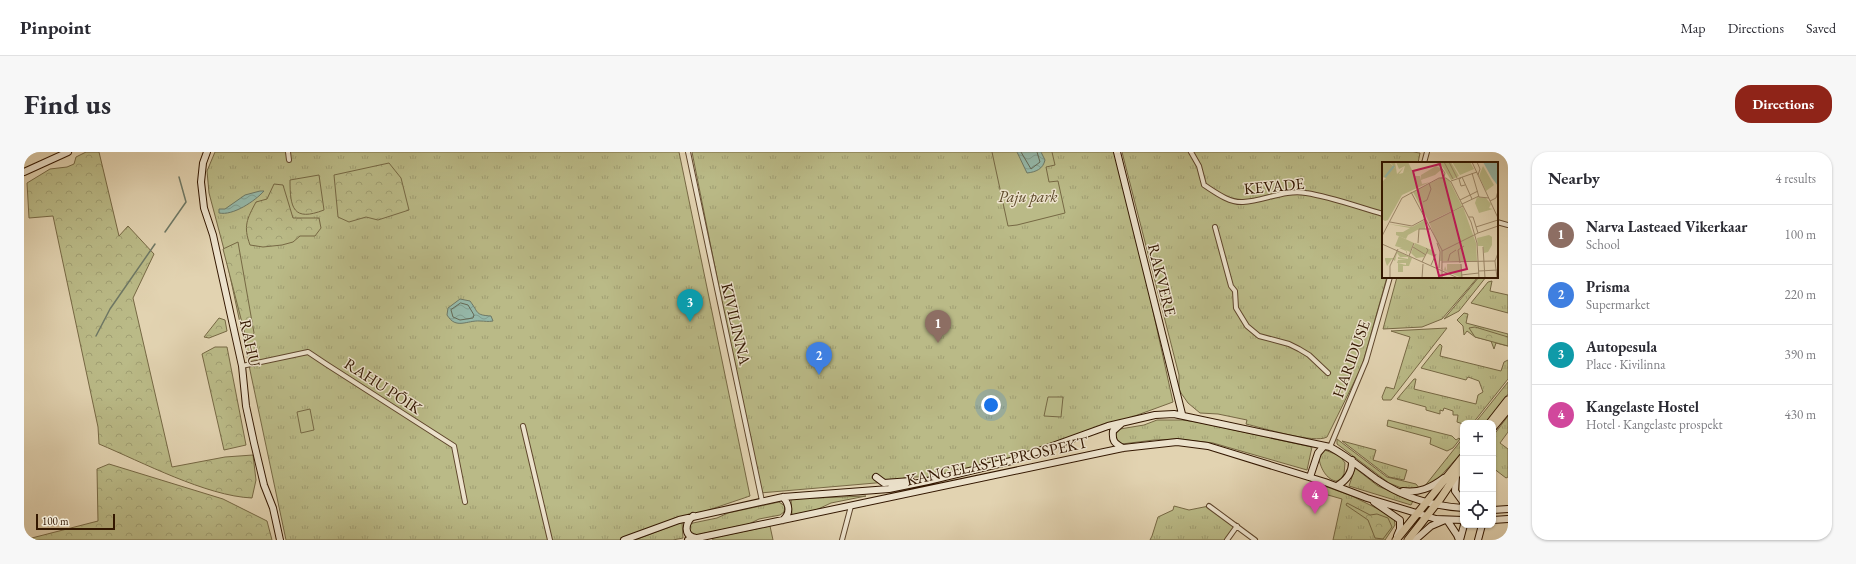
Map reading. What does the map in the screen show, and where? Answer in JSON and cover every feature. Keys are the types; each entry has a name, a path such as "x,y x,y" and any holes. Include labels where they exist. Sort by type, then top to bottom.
{"highway":[{"path":"1492,420 1508,400"},
{"path":"1496,424 1508,409"},
{"path":"1408,540 1435,506 1460,462"},
{"path":"1395,540 1425,503 1460,467"}],"main road":[{"path":"24,172 68,152"},
{"path":"204,152 204,161"},
{"name":"RAHU","path":"207,152 201,182 204,208 212,235 242,366 249,418 262,476 273,508 280,540"},
{"name":"RAKVERE","path":"1117,152 1182,414"},
{"name":"KANGELASTE PROSPEKT","path":"624,540 693,516 783,496 877,490 928,481 1011,462 1108,426 1155,415 1182,414 1327,447 1352,460 1376,479 1395,490 1435,506 1460,508"},
{"path":"1122,423 1113,431 1112,439 1115,444 1122,448"},
{"name":"KANGELASTE PROSPEKT","path":"688,540 708,538 782,520 1122,448 1177,442 1208,446 1310,477 1368,498 1427,516 1446,520"},
{"path":"1310,477 1318,452 1327,447"},
{"path":"1337,486 1349,476 1352,460"},
{"path":"1395,490 1409,492 1429,488 1453,473 1455,491 1460,498"},
{"path":"876,477 884,483 913,480 928,481"},
{"path":"876,500 877,490"},
{"path":"782,520 787,516 789,510 788,503 783,496"},
{"path":"1368,498 1400,520 1400,529 1395,540"},
{"path":"1496,510 1508,509"},
{"path":"693,516 687,522 686,530 690,536 696,538"},
{"path":"1496,520 1508,519"},
{"path":"1446,520 1459,540"},
{"path":"1415,540 1431,526 1446,520 1460,520"},
{"path":"1459,540 1463,528"},
{"path":"1478,540 1481,528"}],"street":[{"path":"288,152 289,160"},
{"name":"KIVILINNA","path":"688,152 762,501"},
{"name":"KEVADE","path":"1191,152 1199,166 1204,185 1220,195 1233,200 1242,202 1277,194 1305,192 1382,214"},
{"path":"1424,162 1427,152"},
{"path":"1498,222 1508,225"},
{"path":"1215,227 1231,286 1235,291 1236,308 1247,326 1259,336 1289,344 1299,349 1309,355 1328,373"},
{"name":"HARIDUSE","path":"1327,447 1366,361 1390,278"},
{"name":"RAHU PÕIK","path":"242,366 308,352 454,446 465,502"},
{"path":"523,426 550,540"},
{"path":"842,540 851,506"},
{"path":"1209,506 1255,540"},
{"path":"1227,540 1237,526"}],"green space":[{"path":"86,152 99,152 119,236 128,226 154,254 133,298 172,467 225,457 253,455 256,480 252,498 234,496 195,485 99,444 98,427 53,216 29,218 27,183 50,169 67,167 74,164 76,157"},
{"path":"215,152 679,152 750,496 620,540 286,540 226,257 209,193 207,171"},
{"path":"692,152 1118,152 1173,402 1017,459 928,477 909,477 887,482 760,493"},
{"name":"Paju park","path":"992,152 1052,152 1055,165 1046,167 1049,182 1058,181 1065,213 1008,226"},
{"path":"1122,152 1420,153 1418,162 1382,162 1382,278 1387,278 1362,366 1327,437 1321,439 1301,437 1246,424 1247,420 1218,414 1200,413 1188,403 1181,393 1179,389 1179,375"},
{"path":"389,163 401,178 409,210 378,220 366,217 349,222 338,217 334,175"},
{"path":"319,175 324,210 306,214 300,213 295,210 293,205 290,180"},
{"path":"274,184 283,185 293,218 319,218 321,228 315,236 300,236 293,242 282,245 263,247 250,245 246,228 248,218 256,202 267,199"},
{"path":"238,242 254,333 247,342 223,249"},
{"path":"1397,278 1477,278 1442,319 1422,327 1383,329"},
{"path":"1478,278 1485,278 1459,311 1444,319"},
{"path":"1492,281 1490,291 1508,295 1508,313 1471,303 1488,282"},
{"path":"1464,313 1468,314 1466,323 1508,334 1508,346 1496,343 1494,349 1491,341 1475,337 1467,331 1464,335 1463,326 1457,320"},
{"path":"219,318 225,320 227,331 209,338 204,337"},
{"path":"1475,327 1508,337 1508,346 1475,337 1469,328"},
{"path":"1447,328 1391,400 1383,400 1382,397 1386,387 1394,389 1410,337 1391,331"},
{"path":"1440,344 1442,346 1440,356 1501,371 1504,362 1508,360 1508,379 1475,420 1460,420 1460,423 1457,422 1458,415 1453,415 1453,411 1444,408 1443,411 1440,410 1440,414 1426,410 1426,407 1397,399 1414,379 1416,379 1414,389 1476,404 1478,395 1483,392 1479,381 1468,377 1466,380 1421,368"},
{"path":"215,347 227,347 246,445 224,450 202,354"},
{"path":"1508,382 1508,394 1488,420 1477,420"},
{"path":"1048,397 1063,397 1061,417 1044,416"},
{"path":"310,409 314,430 301,433 297,412"},
{"path":"1508,416 1508,432 1500,443 1508,449 1508,477 1506,478 1496,470 1496,432"},
{"path":"1157,420 1182,420 1197,422 1312,447 1307,470 1213,443 1178,439 1122,444 1117,441 1115,435 1120,429 1144,425"},
{"path":"1388,420 1452,436 1456,440 1459,438 1460,439 1453,448 1447,451 1430,444 1431,438 1387,426"},
{"path":"1337,439 1387,477 1416,484 1420,489 1404,489 1389,483 1337,444"},
{"path":"1342,441 1376,450 1373,460 1407,470 1404,480 1389,477"},
{"path":"1460,442 1460,454 1438,479 1424,487"},
{"path":"1325,450 1340,456 1345,463 1344,474 1340,481 1332,480 1328,477 1321,466 1319,458"},
{"path":"109,464 223,499 267,521 272,540 24,540 98,521 97,469"},
{"path":"1355,468 1378,486 1413,501 1411,505 1349,486"},
{"path":"1312,483 1316,483 1352,496 1394,517 1395,525 1385,540 1333,540 1342,499 1307,489"},
{"path":"866,496 831,503 816,510 792,515 791,499"},
{"path":"779,502 785,506 784,512 780,515 759,519 749,524 696,535 693,535 689,531 690,525 693,523 717,518 728,513"},
{"path":"1347,503 1370,515 1377,514 1388,518 1392,527 1383,539 1375,538 1368,520 1346,505"},
{"path":"1174,506 1189,510 1209,506 1237,526 1226,540 1150,540 1158,517 1173,510"},
{"path":"682,522 683,538 673,540 635,540"},
{"path":"770,526 773,540 713,540 712,538"}],"water":[{"path":"1017,152 1041,152 1045,160 1043,166 1039,170 1027,173"},
{"path":"264,191 243,207 231,212 219,213 219,209 225,209 245,195"},
{"path":"460,299 470,301 478,313 491,316 493,321 458,323 450,320 447,315 448,308"}],"waterway":[{"path":"165,232 186,202 179,177"},
{"path":"96,336 110,309 155,244"}],"place":[{"name":"Autopesula","path":"690,322"},
{"name":"Narva Lasteaed Vikerkaar","path":"938,343"},
{"name":"Prisma","path":"819,375"},
{"name":"Kangelaste Hostel","path":"1315,514"}]}
